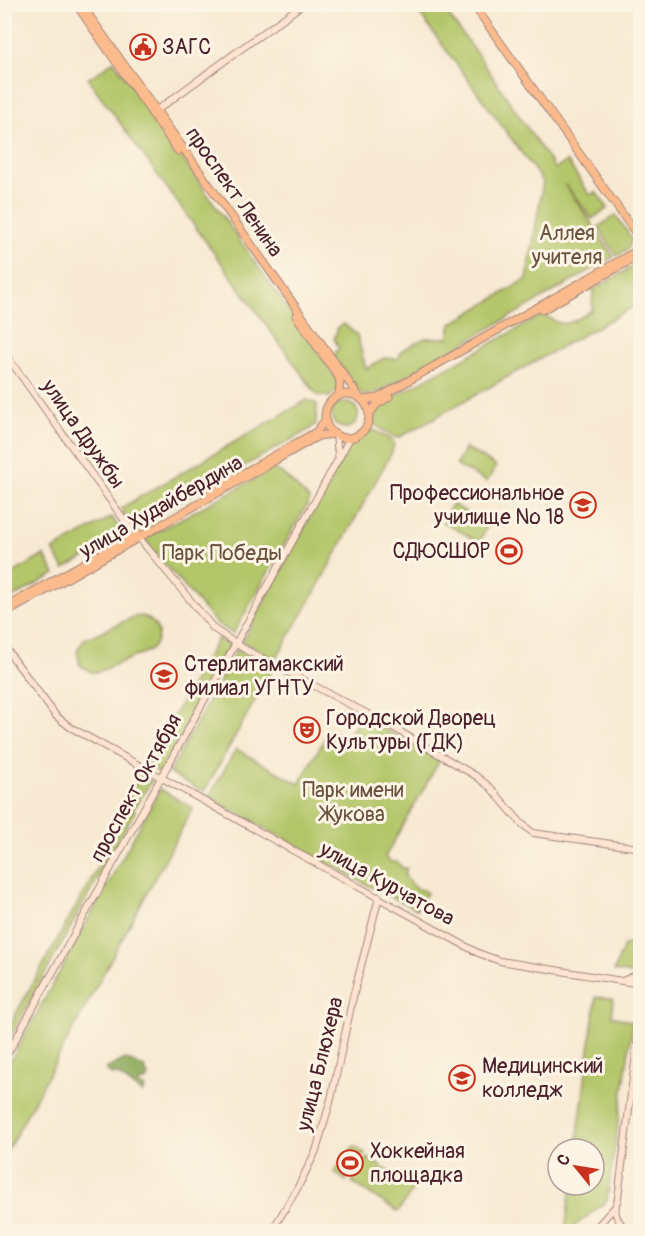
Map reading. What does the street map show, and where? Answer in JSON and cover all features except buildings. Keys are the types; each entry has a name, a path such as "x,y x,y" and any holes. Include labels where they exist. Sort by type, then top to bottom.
{"main road":[{"name":"проспект Ленина","path":"75,4 361,399"},
{"name":"проспект Ленина","path":"81,4 338,376 339,396"},
{"path":"474,4 640,239"},
{"path":"369,415 361,399 351,394 339,396 329,404 326,419 327,425 336,435 350,438 357,436 366,428 369,415 384,397 640,249"},
{"path":"361,399 384,397 640,255"},
{"name":"улица Худайбердина","path":"4,614 316,432 326,419"},
{"name":"улица Худайбердина","path":"4,608 318,436 336,435"}],"street":[{"path":"154,112 303,4"},
{"name":"улица Дружбы","path":"4,352 137,537 214,628 236,643 387,724 476,776 491,788 533,833 640,848"},
{"path":"336,435 338,458"},
{"name":"проспект Октября","path":"4,1060 350,438"},
{"name":"улица Курчатова","path":"4,646 62,722 489,958 640,984"},
{"name":"улица Блюхера","path":"271,1232 297,1189 316,1151 331,1099 353,997 379,897"},
{"path":"620,981 633,977 640,968"},
{"path":"592,1232 614,1208 618,1198 638,1061 640,1022"},
{"path":"614,1208 627,1232"}],"green space":[{"name":"Аллея учителя","path":"413,5 441,5 555,169 567,161 590,195 596,192 608,208 592,219 565,184 614,257 382,390 365,396 335,358 335,353 339,348 334,339 338,327 344,324 357,335 366,369 384,358 398,359 402,350 425,338 448,338 451,324 527,279 543,182"},
{"path":"114,61 337,379 339,389 329,397 317,395 88,79"},
{"path":"616,215 632,239 628,249 617,256 598,227"},
{"path":"640,262 640,303 400,437 396,438 374,424 374,416 384,402 545,314 557,323 563,324 580,318 592,310 593,290"},
{"path":"307,400 317,404 316,424 309,430 133,527 121,508"},
{"path":"345,402 354,406 358,415 354,424 345,428 336,424 332,415 336,406"},
{"path":"370,428 392,440 394,445 392,452 275,660 242,642 351,442"},
{"path":"465,448 496,466 487,482 456,465"},
{"name":"Парк Победы","path":"273,469 282,473 310,500 233,634 216,623 143,539"},
{"path":"452,504 488,525 479,542 443,522"},
{"path":"112,517 124,536 64,569 53,550"},
{"path":"44,555 55,574 5,602 5,578"},
{"path":"142,616 152,622 157,630 157,640 151,650 98,672 91,672 80,665 77,651 84,639 134,617"},
{"path":"218,638 231,646 160,773 146,765"},
{"path":"237,649 273,668 204,792 169,773"},
{"name":"Парк имени Жукова","path":"360,716 440,760 385,857 391,862 398,862 402,868 406,868 405,877 416,889 427,893 417,909 369,886 209,797 236,749 299,784 329,731 347,740"},
{"path":"141,775 152,781 133,809 135,811 5,1046 5,1033 119,829 115,821"},
{"path":"160,789 193,808 5,1155 5,1071"},
{"path":"640,942 637,968 631,974 614,971 624,945"},
{"path":"596,997 613,999 612,1016 633,1022 607,1201 565,1231 569,1197 606,1197 606,1137 578,1137"},
{"path":"125,1059 144,1067 148,1076 146,1081 140,1081 139,1085 145,1088 143,1093 116,1074 111,1075 106,1069"},
{"name":"Хоккейная площадка","path":"354,1146 365,1154 346,1181 334,1172"},
{"path":"368,1158 414,1188 398,1212 352,1182"}],"place":[{"name":"ЗАГС","path":"143,47"},
{"name":"Профессиональное училище № 18","path":"583,505"},
{"name":"СДЮСШОР","path":"509,551"},
{"name":"Стерлитамакский филиал УГНТУ","path":"164,676"},
{"name":"Городской Дворец Культуры (ГДК)","path":"307,730"},
{"name":"Медицинский колледж","path":"462,1078"},
{"name":"Хоккейная площадка","path":"350,1163"}]}
